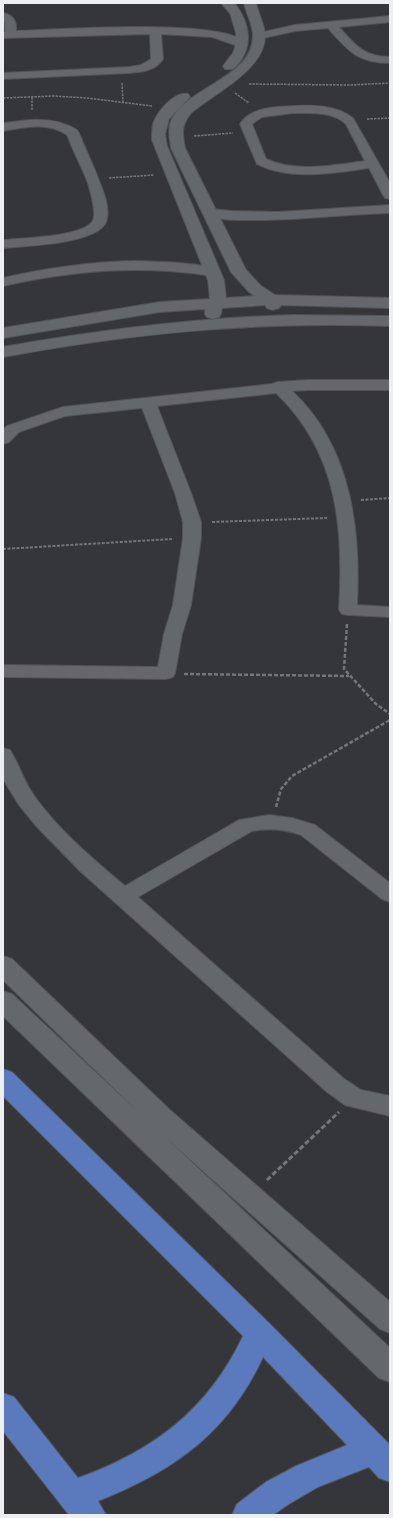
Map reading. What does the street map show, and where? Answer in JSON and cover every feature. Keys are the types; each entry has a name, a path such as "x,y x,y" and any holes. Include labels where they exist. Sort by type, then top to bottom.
{"main road":[{"path":"3,1079 259,1333 382,1459"},
{"path":"3,1407 81,1505 104,1484 135,1470 164,1452 190,1432 213,1410 232,1385 247,1360 259,1333"},
{"path":"248,1515 286,1487 314,1472 344,1460 382,1459"}],"street":[{"path":"227,3 230,6 229,24 242,37 240,52 228,66 170,108 162,121 158,135 161,149 173,174 203,251 213,272 218,288 217,302 213,307 212,312 214,316 227,324"},
{"path":"250,3 259,36 255,52 241,69 186,110 178,122 175,137 178,148 239,272 255,289 271,300 273,304 273,312 268,321"},
{"path":"3,16 10,19 11,22 7,35 155,30 224,36 241,44"},
{"path":"259,36 295,28 390,19"},
{"path":"254,21 295,28"},
{"path":"200,33 229,24"},
{"path":"331,25 358,54 374,59 390,60"},
{"path":"3,76 145,68 157,59 155,30"},
{"path":"170,108 186,110"},
{"path":"372,164 291,171 273,168 261,161 246,124 247,120 262,113 319,110 339,114 349,120 390,195"},
{"path":"3,127 47,123 67,128 73,133 93,179 101,209 101,217 99,222 92,230 79,235 3,244"},
{"path":"210,213 259,218 333,211 390,209"},
{"path":"218,232 259,218"},
{"path":"162,265 203,251"},
{"path":"4,278 90,266 162,265 213,272"},
{"path":"3,333 153,308 217,302 271,300 390,303"},
{"path":"3,352 115,333 227,324 319,318 390,321"},
{"path":"6,432 63,412 308,385 390,385"},
{"path":"278,388 300,409 317,434 331,460 341,488 347,518 349,548 348,610 390,612"},
{"path":"3,671 166,674 173,634 182,605 192,530 183,493 146,402"},
{"path":"3,755 15,783 32,808 75,853 335,1085 354,1098 390,1106"},
{"path":"124,896 246,825 277,821 294,824 308,830 390,894"},
{"path":"3,965 161,1118 390,1320"},
{"path":"3,1001 390,1368"}],"path":[{"path":"121,70 123,103"},
{"path":"222,84 349,84 390,82"},
{"path":"222,84 262,113"},
{"path":"3,98 54,96 87,98 170,108"},
{"path":"349,120 390,118"},
{"path":"175,137 249,132"},
{"path":"93,179 173,174"},
{"path":"344,501 390,498"},
{"path":"3,549 192,530 347,518"},
{"path":"348,610 343,667 349,676 376,704 390,714"},
{"path":"166,674 349,676"},
{"path":"277,821 276,805 281,789 292,776 390,720"},
{"path":"249,1197 354,1098"}]}
